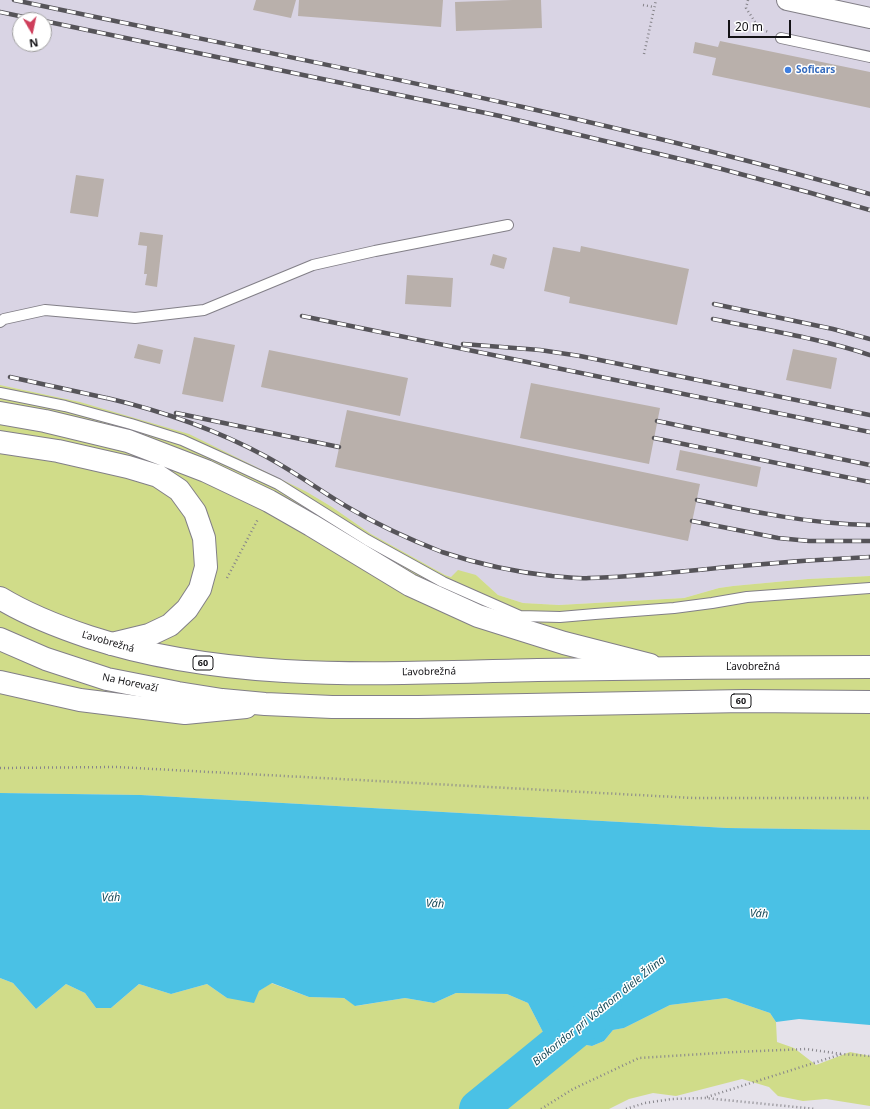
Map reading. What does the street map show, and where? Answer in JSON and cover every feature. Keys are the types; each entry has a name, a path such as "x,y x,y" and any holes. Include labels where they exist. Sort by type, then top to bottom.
{"main road":[{"path":"0,413 45,421 128,441 206,471 275,504 410,585 478,616 564,644 661,668"},
{"path":"0,442 58,451 128,466 158,476 179,490 195,512 204,538 206,567 200,590 187,610 170,625 149,635 112,644"},
{"name":"Ľavobrežná","path":"0,598 10,605 61,627 112,644 151,654 241,668 346,673 661,668 870,667"},
{"name":"Na Horevaží","path":"0,639 46,660 107,679 222,700 265,704"},
{"path":"0,682 80,700 185,713 265,704"},
{"name":"60","path":"265,704 332,707 418,707 744,701 870,702"}],"street":[{"path":"787,0 870,18"}],"lane":[{"path":"781,38 870,57"},
{"path":"0,322 4,319 45,310 135,318 204,310 313,265 375,251 508,225"},
{"path":"0,393 65,406 182,440 278,484 367,540 443,582 517,616 560,617 603,614 682,607 747,596 870,588"}],"path":[{"path":"644,54 656,0"},
{"path":"748,0 746,8 759,28 781,38"},
{"path":"643,5 654,7"},
{"path":"225,581 259,519"},
{"path":"0,768 117,767 694,798 870,798"},
{"path":"541,1109 573,1089 639,1058 806,1049 870,1056"},
{"path":"705,1098 842,1054"},
{"path":"626,1109 645,1103 672,1099 705,1098 816,1109"}],"shaded area":[{"path":"0,0 870,0 870,576 808,579 733,586 719,588 684,598 559,605 523,603 498,595 476,575 451,577 445,575 371,534 307,492 80,402 0,385"}],"green space":[{"path":"0,385 80,402 189,434 307,492 371,534 445,575 451,577 458,570 476,575 498,595 523,603 559,605 684,598 719,588 733,586 808,579 870,576 870,830 727,828 141,795 0,793"},
{"path":"0,978 13,983 36,1009 66,984 85,993 96,1008 111,1008 139,984 171,994 207,984 227,998 259,991 271,983 309,997 344,998 356,1006 405,998 434,1003 456,993 507,994 528,1003 546,1038 592,1046 604,1041 613,1030 624,1028 670,1005 726,998 770,1013 776,1022 777,1042 794,1048 816,1065 850,1052 870,1056 870,1106 826,1099 803,1101 778,1096 769,1087 742,1079 676,1096 653,1093 629,1099 609,1109 0,1109"}],"water":[{"name":"Váh","path":"0,793 141,795 727,828 870,830 870,1025 799,1019 776,1022 770,1013 726,998 670,1005 624,1028 613,1030 604,1041 592,1046 546,1038 528,1003 507,994 456,993 434,1003 405,998 355,1006 344,998 309,997 272,983 259,991 254,1003 227,998 207,984 171,994 139,984 111,1008 96,1008 85,993 66,984 36,1009 13,983 0,978"}],"building":[{"path":"256,0 296,0 291,18 253,10"},
{"path":"299,0 443,0 441,27 298,16"},
{"path":"541,0 542,28 456,31 455,2"},
{"path":"720,41 870,72 870,108 712,75 716,58 693,53 695,42 718,47"},
{"path":"76,175 104,179 98,217 70,213"},
{"path":"140,232 163,235 157,287 145,285 147,274 144,274 147,246 138,245"},
{"path":"581,246 689,269 677,325 569,303 570,297 544,291 553,247 580,252"},
{"path":"493,254 507,258 504,269 490,265"},
{"path":"407,275 453,278 451,307 405,304"},
{"path":"194,337 235,345 223,402 182,394"},
{"path":"138,344 163,350 160,364 134,358"},
{"path":"793,349 837,358 831,389 786,380"},
{"path":"269,350 408,378 400,416 261,387"},
{"path":"531,383 660,408 649,464 520,438"},
{"path":"347,410 700,484 688,541 335,467"},
{"path":"680,450 761,467 757,487 676,470"}],"waterway":[{"name":"Biokoridor pri Vodnom diele Žilina","path":"478,1109 603,1007"}],"railway":[{"path":"14,0 551,113 658,138 870,194"},
{"path":"0,12 12,15"},
{"path":"52,23 500,116 718,168 870,210"},
{"path":"714,304 833,329 870,339"},
{"path":"302,316 870,432"},
{"path":"713,319 812,339 870,355"},
{"path":"463,344 540,350 580,356 870,415"},
{"path":"10,377 111,399"},
{"path":"107,398 168,415 227,437 276,462 351,509 407,538 442,552 510,570 570,578 584,578 870,557"},
{"path":"176,413 339,447"},
{"path":"657,421 870,465"},
{"path":"654,438 870,482"},
{"path":"697,500 804,520 870,525"},
{"path":"692,521 778,538 809,541 870,541"}],"place":[{"name":"Soficars","path":"788,70"}]}
